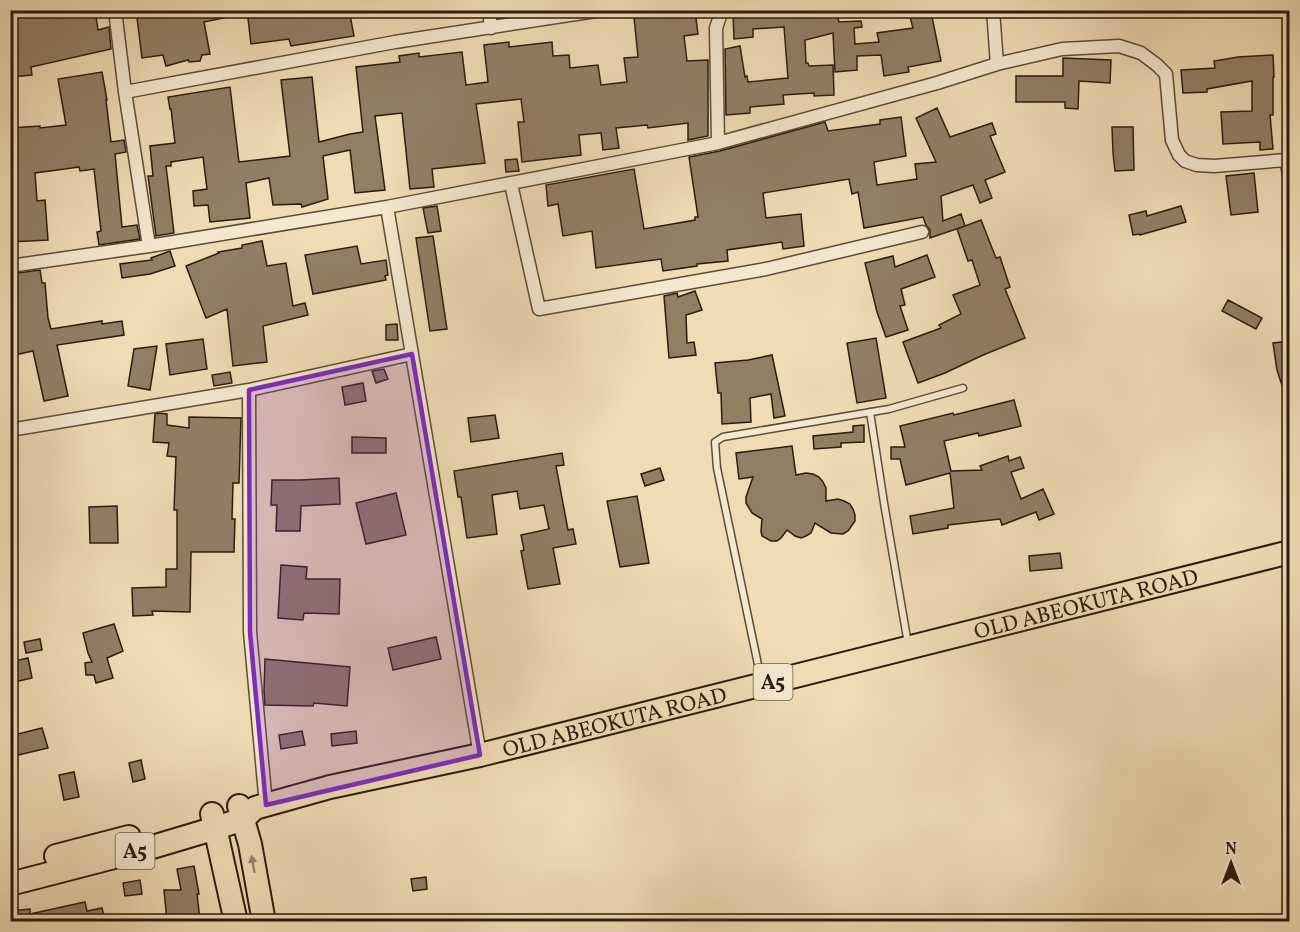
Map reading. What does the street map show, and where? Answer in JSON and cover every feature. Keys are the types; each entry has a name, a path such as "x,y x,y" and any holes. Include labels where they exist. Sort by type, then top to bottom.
{"highway":[{"name":"OLD ABEOKUTA ROAD","path":"10,884 149,848 251,809 330,787 480,755 1290,552"},
{"path":"251,809 250,844 264,921"},
{"name":"OLD ABEOKUTA ROAD","path":"10,868 142,833 208,825"},
{"path":"208,825 206,839 221,857 236,921"}],"street":[{"path":"115,10 149,246"},
{"path":"489,10 491,28"},
{"path":"125,92 395,42 602,10"},
{"path":"718,143 716,28 724,10"},
{"path":"993,10 997,64"},
{"path":"10,266 387,207 718,143 937,83 997,64 1062,49 1119,46 1141,53 1157,65 1166,74 1172,140 1179,155 1185,161 1197,165 1214,166 1288,160 1290,179"},
{"path":"511,184 539,309 766,269 922,232"},
{"path":"387,207 480,755"},
{"path":"10,430 249,390 412,354"},
{"path":"249,390 251,809"}],"lane":[{"path":"763,685 717,468 716,442 723,437 889,409 963,388"},
{"path":"870,412 909,648"}],"highlighted area":[{"path":"412,354 480,755 266,805 250,632 249,390"}],"building":[{"path":"10,10 95,10 98,30 109,27 111,49 31,67 32,75 10,77"},
{"path":"136,10 233,10 233,16 204,22 210,54 202,55 200,61 189,62 188,60 166,66 163,55 142,58"},
{"path":"247,10 349,10 354,36 291,46 289,39 251,44"},
{"path":"742,10 836,10 839,22 861,21 862,27 854,28 855,44 879,42 877,33 913,28 910,17 931,12 941,61 908,67 909,72 884,76 881,55 857,56 857,70 835,72 833,33 805,40 806,63 809,66 833,65 834,95 814,96 814,93 783,95 784,104 750,107 750,113 726,115 725,49 740,46 745,77 747,76 748,82 788,78 784,27 753,29 753,37 734,39 733,14 743,14"},
{"path":"695,11 698,34 684,36 687,61 708,60 708,136 688,140 688,123 648,128 647,125 616,128 619,148 603,150 601,133 579,135 581,155 522,162 518,122 524,122 521,99 476,104 485,163 432,169 434,187 410,189 402,113 375,116 385,190 355,193 350,150 323,156 328,199 302,207 301,204 273,205 269,178 246,183 250,218 210,222 208,205 194,206 193,191 207,189 203,157 171,162 171,166 166,166 174,233 156,236 148,176 153,176 150,146 175,143 168,97 230,87 239,162 290,156 281,80 312,77 319,142 363,132 356,67 400,62 399,56 419,53 419,57 462,52 466,85 488,82 484,45 509,42 509,47 552,42 553,56 569,55 570,68 598,65 601,85 627,82 624,58 638,57 634,17"},
{"path":"1273,55 1273,115 1270,115 1273,149 1260,150 1260,142 1223,144 1221,112 1252,111 1252,81 1207,89 1207,92 1183,93 1181,70 1215,68 1214,61 1238,57"},
{"path":"1063,58 1111,60 1110,83 1079,81 1078,109 1065,108 1065,102 1016,102 1016,76 1063,76"},
{"path":"102,72 111,142 124,140 126,152 115,154 122,227 137,225 140,239 99,245 97,232 101,231 94,169 80,171 79,167 35,173 37,201 45,200 48,240 10,242 10,128 66,125 58,79"},
{"path":"937,108 950,137 992,123 996,134 990,136 1005,172 985,180 992,198 980,203 973,185 941,196 943,221 961,214 965,226 930,238 930,230 923,217 864,228 858,192 852,194 849,179 763,193 766,218 801,214 804,246 783,249 782,242 727,250 728,261 663,271 661,259 596,268 592,231 563,236 558,204 548,206 546,185 634,169 644,229 695,220 695,217 698,217 689,157 720,151 825,122 828,131 880,124 880,120 901,117 906,156 874,162 877,185 917,179 915,164 936,162 916,118"},
{"path":"1112,127 1133,127 1134,170 1115,171"},
{"path":"517,159 519,171 506,172 505,160"},
{"path":"1254,173 1258,212 1231,215 1226,176"},
{"path":"437,206 441,231 428,233 423,208"},
{"path":"1181,206 1186,222 1133,235 1129,215 1146,211 1147,216"},
{"path":"981,220 996,258 1000,257 1010,287 1005,289 1025,338 918,383 903,342 941,328 939,325 961,314 953,295 980,285 972,260 968,261 957,229"},
{"path":"433,236 447,329 430,331 416,238"},
{"path":"262,241 267,266 286,263 293,306 305,303 308,315 263,326 267,362 233,366 227,309 206,318 186,266 218,252 242,248 242,245"},
{"path":"357,246 361,264 386,260 388,275 385,276 386,280 313,294 305,255"},
{"path":"170,251 175,266 150,274 122,278 120,264 152,260 151,258"},
{"path":"927,255 935,277 901,289 905,305 900,306 908,330 886,337 877,312 865,263 893,256 895,267"},
{"path":"40,270 42,283 45,283 51,329 102,321 102,324 122,321 124,335 57,345 68,396 44,401 33,351 10,356 10,274"},
{"path":"695,291 702,310 686,315 687,343 694,342 696,355 669,358 664,296 677,293 678,297"},
{"path":"1228,300 1262,318 1256,329 1222,311"},
{"path":"397,324 398,340 386,340 386,325"},
{"path":"876,338 886,398 857,403 847,343"},
{"path":"203,339 207,369 170,375 166,344"},
{"path":"1290,341 1290,401 1287,401 1277,370 1273,343"},
{"path":"157,346 150,390 128,386 134,349"},
{"path":"772,355 785,416 774,418 771,394 750,398 751,422 722,424 721,393 718,393 715,363"},
{"path":"384,369 388,379 376,383 372,371"},
{"path":"230,372 232,383 214,386 212,375"},
{"path":"363,383 366,401 345,405 342,387"},
{"path":"1014,400 1021,426 944,441 951,471 982,470 980,466 1008,456 1009,461 1020,457 1024,468 1011,472 1021,499 1043,489 1054,514 1039,520 1036,512 1002,525 1000,519 948,525 948,528 913,534 910,516 954,508 950,473 906,485 900,459 891,459 891,447 905,447 900,426"},
{"path":"155,414 167,414 167,425 189,428 189,417 241,418 239,483 233,483 234,552 191,552 190,612 152,611 153,615 133,616 132,588 166,587 166,569 177,569 177,510 174,510 176,457 167,456 169,443 153,442"},
{"path":"495,415 499,438 471,442 468,418"},
{"path":"864,425 864,442 841,443 841,447 814,449 813,436 853,432 853,426"},
{"path":"352,437 386,438 386,453 352,453"},
{"path":"792,446 796,475 806,473 819,477 826,488 826,501 838,499 850,504 855,521 848,531 843,534 831,533 815,523 811,533 801,538 787,530 777,541 771,541 762,536 762,519 752,513 746,503 753,477 739,479 736,453"},
{"path":"562,453 564,465 556,466 568,530 573,529 576,544 553,548 560,584 528,589 521,551 524,550 521,535 549,529 544,505 520,509 517,491 492,495 497,534 467,538 461,497 458,497 454,471"},
{"path":"660,468 664,480 645,486 641,474"},
{"path":"339,478 340,504 301,506 300,531 276,531 277,505 271,505 272,480"},
{"path":"396,493 406,535 366,544 356,503"},
{"path":"637,496 649,563 620,567 607,501"},
{"path":"117,506 118,543 90,543 89,507"},
{"path":"1060,553 1062,568 1030,571 1029,556"},
{"path":"281,565 307,567 306,579 340,579 339,614 304,613 303,620 278,618"},
{"path":"114,624 123,651 107,658 113,678 96,683 94,675 86,675 85,663 92,662 83,633"},
{"path":"436,637 441,659 393,670 388,648"},
{"path":"40,639 42,650 26,653 24,642"},
{"path":"28,658 32,678 10,683 10,662"},
{"path":"265,659 350,667 347,706 314,703 313,706 265,705"},
{"path":"42,728 48,748 10,757 10,736"},
{"path":"302,731 305,745 281,749 279,735"},
{"path":"356,731 357,743 332,746 331,734"},
{"path":"141,760 145,779 133,782 129,763"},
{"path":"74,772 79,797 64,800 59,775"},
{"path":"194,866 199,894 197,894 200,920 167,921 164,890 181,890 177,869"},
{"path":"426,877 427,889 413,891 411,879"},
{"path":"140,880 142,894 125,896 123,883"},
{"path":"85,902 87,911 102,908 105,921 10,921 10,911 30,909 30,914"}]}
